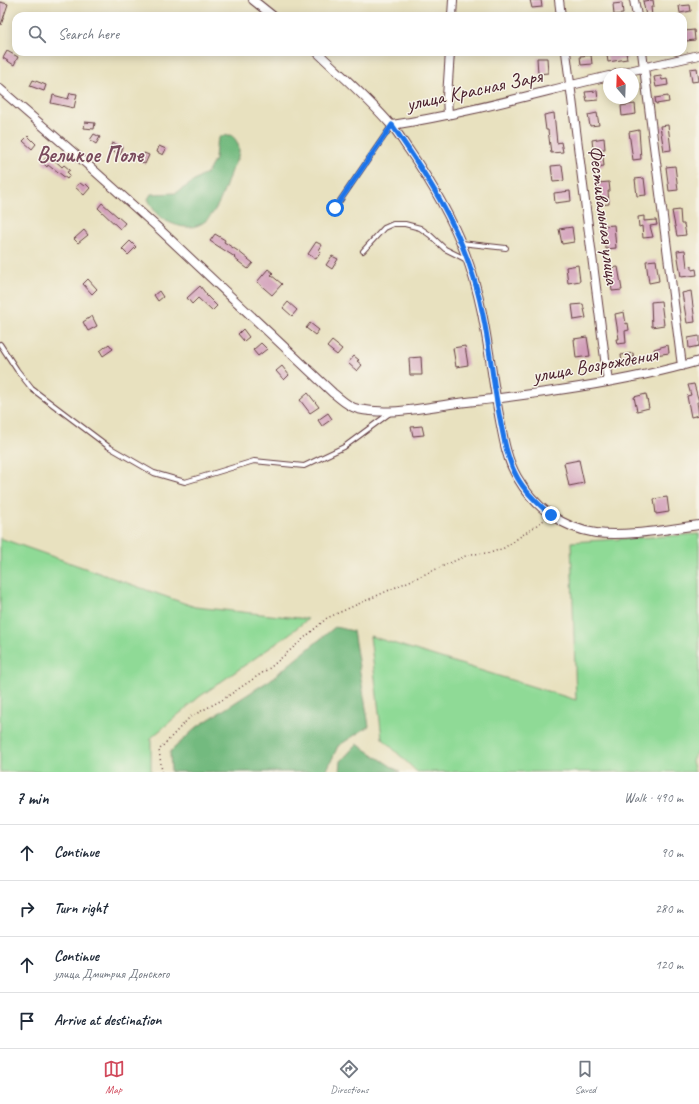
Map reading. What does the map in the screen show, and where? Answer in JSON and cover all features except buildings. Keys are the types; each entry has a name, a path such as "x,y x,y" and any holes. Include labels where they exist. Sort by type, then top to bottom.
{"street":[{"path":"253,0 268,12"},
{"path":"452,12 453,0"},
{"path":"559,0 560,12"},
{"path":"634,0 636,12"},
{"path":"639,68 699,55"},
{"path":"321,56 392,125 423,170 437,194 461,244 468,260 482,314 496,399 508,457 517,477 529,495 551,515 564,524 596,533 613,534 656,531 699,525"},
{"path":"448,115 447,97 450,56"},
{"name":"Фестивальная улица","path":"567,56 608,382"},
{"path":"643,56 682,366"},
{"name":"улица Красная Заря","path":"392,125 448,115 603,77"},
{"name":"улица Возрождения","path":"0,89 150,221 333,393 356,409 392,412 496,399 608,382 699,361"}],"lane":[{"path":"335,208 392,125"},
{"path":"363,250 384,228 393,224 405,224 420,228 430,235 445,250 468,260"},
{"path":"461,244 506,248"},
{"path":"0,344 17,370 32,389 109,447 154,473 185,482 254,461 304,466 344,447 392,412"}],"path":[{"path":"162,772 160,750 190,717 222,700 271,667 327,618 470,554 490,554 504,548 551,515"}],"green space":[{"path":"231,135 238,144 238,156 224,192 214,212 207,220 199,225 188,227 170,223 159,216 153,209 148,199 151,194 176,193 208,172 215,159 216,146 220,136"},
{"path":"699,534 699,747 692,761 695,772 417,772 382,738 370,636 576,700 571,542"},
{"path":"0,538 195,607 308,619 284,638 199,697 151,738 151,772 0,772"},
{"path":"335,627 353,631 369,726 338,746 326,772 171,772 170,752 197,727 270,680"},
{"path":"357,744 400,772 340,772 341,761"}],"district":[{"name":"Великое Поле","path":"90,155"}],"route":[{"path":"335,208 392,125 423,170 437,194 466,253 482,314 496,399 508,457 517,477 529,495 551,515"}]}
